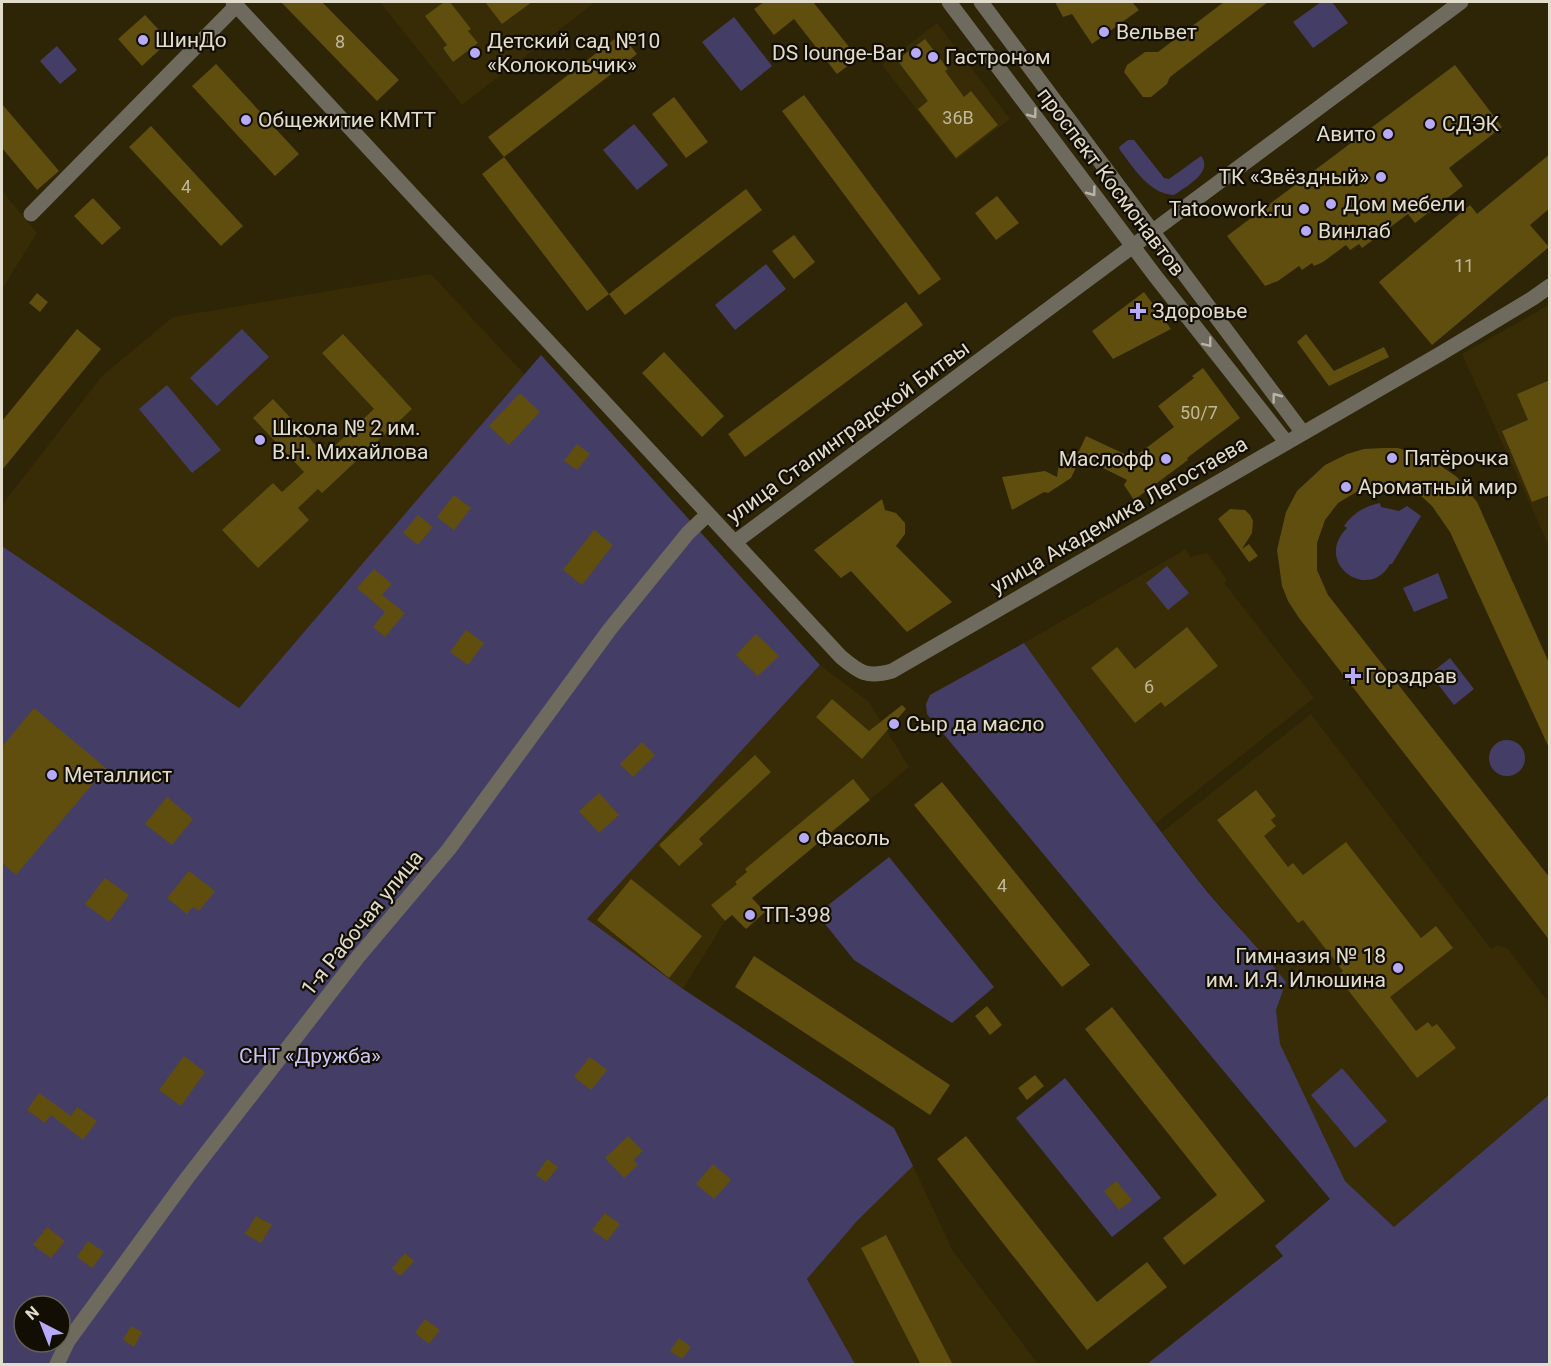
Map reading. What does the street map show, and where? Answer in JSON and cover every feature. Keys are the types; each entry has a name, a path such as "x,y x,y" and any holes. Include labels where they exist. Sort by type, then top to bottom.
{"street":[{"name":"проспект Космонавтов","path":"949,2 1133,247 1286,442"},
{"name":"проспект Космонавтов","path":"981,2 1303,433"},
{"name":"улица Сталинградской Битвы","path":"235,3 735,542 1461,2"},
{"path":"31,214 235,3"},
{"name":"улица Академика Легостаева","path":"735,542 841,657 865,675 879,675 892,671 1449,348 1550,286"},
{"name":"1-я Рабочая улица","path":"57,1365 68,1341 187,1178 358,957 449,849 610,629 688,533 708,514"}],"shaded area":[{"name":"Детский сад №10 «Колокольчик»","path":"380,2 595,2 462,105"},
{"path":"937,23 1010,119 956,160 882,65"},
{"path":"2,191 37,233 2,289"},
{"name":"Школа № 2 им. В.Н. Михайлова","path":"431,274 525,375 239,708 2,546 2,505 102,376 173,317"},
{"path":"1549,305 1549,546 1462,354"},
{"path":"1186,549 1190,557 1207,553 1227,580 1224,583 1314,698 1155,824 1024,643"},
{"path":"820,665 869,702 909,767 725,921 683,989 587,919"},
{"name":"Гимназия № 18 им. И.Я. Илюшина","path":"1311,714 1491,949 1497,945 1507,948 1549,1003 1549,1095 1394,1227 1345,1181 1280,1044 1276,1010 1286,982 1199,881 1162,832"},
{"path":"913,1166 953,1251 1038,1364 855,1364 807,1279 857,1221"}],"green space":[{"path":"1321,2 1332,2 1348,23 1313,48 1293,22"},
{"path":"734,17 772,66 741,91 702,42"},
{"path":"57,46 77,70 60,84 40,61"},
{"path":"634,124 668,165 637,190 603,150"},
{"path":"1128,140 1134,140 1164,178 1169,179 1201,156 1204,168 1191,183 1174,195 1165,193 1149,185 1120,150 1119,147"},
{"path":"766,264 786,289 735,330 715,305"},
{"path":"242,329 269,357 217,406 190,378"},
{"name":"СНТ «Дружба»","path":"541,355 820,665 587,919 683,989 894,1128 913,1166 857,1221 807,1279 855,1364 2,1364 2,546 239,708"},
{"path":"167,385 221,450 192,473 139,409"},
{"path":"1380,503 1381,507 1399,511 1407,506 1421,516 1392,564 1381,575 1370,580 1358,579 1348,574 1340,565 1336,554 1338,541 1347,528 1344,526 1351,517 1364,508"},
{"path":"1167,566 1189,593 1168,610 1146,583"},
{"path":"1438,573 1448,598 1414,612 1403,588"},
{"path":"1024,643 1197,879 1286,982 1276,1010 1280,1044 1345,1181 1394,1227 1549,1095 1549,1364 1147,1364 1283,1256 1275,1246 1330,1199 927,714 926,704 930,695"},
{"path":"1450,658 1474,689 1454,705 1430,674"},
{"path":"1507,740 1519,746 1525,758 1519,770 1507,776 1495,770 1489,758 1495,746"},
{"path":"889,857 994,987 952,1023 854,960 817,914"},
{"path":"1342,1068 1387,1121 1355,1148 1311,1095"},
{"path":"1065,1078 1161,1198 1112,1237 1016,1118"}],"building":[{"path":"281,2 322,2 399,80 377,101"},
{"path":"444,2 450,2 471,29 468,31 478,43 453,62 443,48 447,45 425,16"},
{"path":"485,2 532,2 502,24"},
{"path":"764,2 813,2 858,58 837,74 794,19 774,35 754,9"},
{"path":"1055,2 1132,2 1139,10 1092,44 1072,14 1063,17"},
{"path":"1224,2 1268,2 1170,77 1167,84 1151,97 1143,97 1124,72 1127,65 1145,52 1158,52"},
{"name":"ШинДо","path":"145,15 169,41 142,66 118,39"},
{"path":"621,34 637,54 504,157 488,137"},
{"path":"925,39 948,69 945,71 964,97 971,91 998,125 956,158 918,109 928,101 897,60"},
{"name":"Общежитие КМТТ","path":"216,64 299,154 275,176 192,86"},
{"name":"ТК «Звёздный»","path":"1455,65 1502,127 1449,168 1463,186 1415,223 1408,214 1362,248 1359,244 1350,250 1346,245 1323,262 1314,266 1312,263 1302,270 1299,266 1278,281 1265,286 1227,236"},
{"path":"804,95 941,279 919,295 782,111"},
{"path":"674,97 708,142 686,158 652,114"},
{"path":"2,104 59,171 37,190 2,148"},
{"path":"151,126 243,226 221,246 129,147"},
{"path":"1550,154 1550,208 1530,225 1549,247 1432,345 1379,282 1470,205 1477,214"},
{"path":"504,157 609,294 587,311 482,174"},
{"path":"746,189 762,210 625,315 609,294"},
{"path":"997,196 1019,223 996,240 975,213"},
{"path":"93,198 121,228 102,245 74,216"},
{"path":"794,235 815,262 794,279 772,251"},
{"name":"Здоровье","path":"1144,292 1171,329 1113,359 1092,331"},
{"path":"37,293 48,302 40,312 29,303"},
{"path":"906,302 923,325 745,457 728,434"},
{"path":"77,329 101,349 2,470 2,421"},
{"path":"343,334 412,409 322,493 318,489 298,508 309,520 258,568 222,530 273,483 282,492 304,472 253,418 273,399 325,455 374,409 322,353"},
{"path":"1306,334 1334,371 1384,347 1389,357 1329,386 1297,342"},
{"path":"664,352 724,416 702,437 642,373"},
{"path":"1203,368 1240,418 1187,458 1188,460 1134,500 1124,485 1127,480 1081,457 1071,478 1048,493 1044,492 1012,510 1002,477 1045,471 1057,477 1061,458 1079,451 1086,436 1133,458 1174,427 1158,406 1194,378 1192,376"},
{"path":"1550,380 1550,495 1532,502 1502,431 1528,420 1517,394"},
{"path":"520,393 540,412 509,445 489,426"},
{"path":"577,444 590,454 577,470 564,461"},
{"path":"1398,448 1431,459 1457,477 1477,502 1550,665 1550,750 1450,532 1432,506 1419,494 1397,486 1378,484 1358,491 1338,503 1325,520 1317,543 1317,570 1328,595 1550,878 1550,941 1299,618 1282,586 1277,550 1286,512 1297,491 1325,465 1347,454 1364,449"},
{"path":"454,495 471,508 454,530 437,517"},
{"path":"882,499 885,510 896,513 905,523 905,534 896,546 952,602 907,632 851,571 841,578 814,550"},
{"path":"1230,509 1245,510 1253,521 1252,533 1242,549 1249,544 1258,556 1249,562 1218,519"},
{"path":"418,515 433,527 418,545 403,533"},
{"path":"594,530 613,545 582,585 563,570"},
{"path":"374,569 392,584 382,595 405,613 385,637 373,627 385,612 357,588"},
{"path":"1187,627 1218,666 1165,707 1161,702 1135,723 1091,668 1117,647 1135,669"},
{"path":"466,630 484,643 468,665 450,652"},
{"path":"756,634 779,656 758,676 736,655"},
{"path":"832,699 869,731 902,705 906,709 862,759 816,717"},
{"path":"34,708 106,768 16,875 2,863 2,747"},
{"path":"642,742 655,755 633,777 620,764"},
{"path":"755,755 771,772 699,839 703,844 679,866 659,845"},
{"path":"853,779 870,800 752,898 765,912 746,929 732,915 725,921 711,905 737,884 735,882 747,872 745,869"},
{"path":"942,782 1090,965 1062,987 914,805"},
{"path":"1256,790 1276,816 1271,820 1276,826 1264,836 1288,867 1293,863 1303,875 1346,842 1421,938 1436,926 1453,948 1390,997 1416,1031 1428,1022 1432,1027 1437,1024 1456,1048 1417,1078 1337,976 1343,971 1303,920 1298,923 1217,820"},
{"path":"599,793 619,815 599,833 579,811"},
{"path":"167,797 193,819 172,845 145,824"},
{"path":"189,871 215,891 199,911 193,907 187,914 167,898"},
{"path":"105,878 129,895 109,922 85,904"},
{"path":"631,879 702,936 669,978 597,920"},
{"path":"754,956 950,1085 930,1115 735,987"},
{"path":"987,1006 1002,1025 990,1035 975,1016"},
{"path":"1112,1007 1265,1201 1184,1265 1163,1238 1217,1195 1085,1029"},
{"path":"184,1056 205,1072 181,1106 159,1090"},
{"path":"590,1057 607,1070 591,1090 574,1077"},
{"path":"1035,1075 1044,1086 1027,1100 1018,1088"},
{"path":"39,1093 71,1116 77,1107 97,1121 83,1140 51,1115 45,1123 27,1110"},
{"path":"628,1136 643,1151 633,1160 638,1165 624,1178 605,1158"},
{"path":"966,1136 1097,1302 1147,1262 1167,1287 1087,1350 937,1159"},
{"path":"547,1159 558,1167 546,1182 536,1175"},
{"path":"713,1164 731,1180 714,1199 696,1184"},
{"path":"1116,1181 1132,1200 1119,1210 1104,1191"},
{"path":"605,1213 620,1224 607,1241 592,1230"},
{"path":"256,1216 272,1225 261,1243 245,1234"},
{"path":"47,1227 65,1241 51,1258 33,1245"},
{"path":"886,1235 953,1365 921,1365 861,1248"},
{"path":"88,1241 104,1252 92,1268 77,1257"},
{"path":"405,1253 414,1261 400,1276 392,1268"},
{"path":"425,1319 440,1330 429,1344 415,1333"},
{"path":"131,1326 142,1332 134,1347 123,1340"},
{"path":"679,1338 691,1347 682,1359 670,1351"}],"place":[{"name":"Вельвет","path":"1104,32"},
{"name":"ШинДо","path":"143,40"},
{"name":"Детский сад №10 «Колокольчик»","path":"475,53"},
{"name":"DS lounge-Bar","path":"916,53"},
{"name":"Гастроном","path":"933,57"},
{"name":"Общежитие КМТТ","path":"246,120"},
{"name":"СДЭК","path":"1430,124"},
{"name":"Авито","path":"1388,134"},
{"name":"ТК «Звёздный»","path":"1381,177"},
{"name":"Дом мебели","path":"1331,204"},
{"name":"Tatoowork.ru","path":"1304,209"},
{"name":"Винлаб","path":"1306,231"},
{"name":"Здоровье","path":"1138,311"},
{"name":"Школа № 2 им. В.Н. Михайлова","path":"260,440"},
{"name":"Пятёрочка","path":"1392,458"},
{"name":"Маслофф","path":"1166,459"},
{"name":"Ароматный мир","path":"1346,487"},
{"name":"Горздрав","path":"1353,676"},
{"name":"Сыр да масло","path":"894,724"},
{"name":"Металлист","path":"52,775"},
{"name":"Фасоль","path":"804,838"},
{"name":"ТП-398","path":"750,915"},
{"name":"Гимназия № 18 им. И.Я. Илюшина","path":"1398,968"}]}
